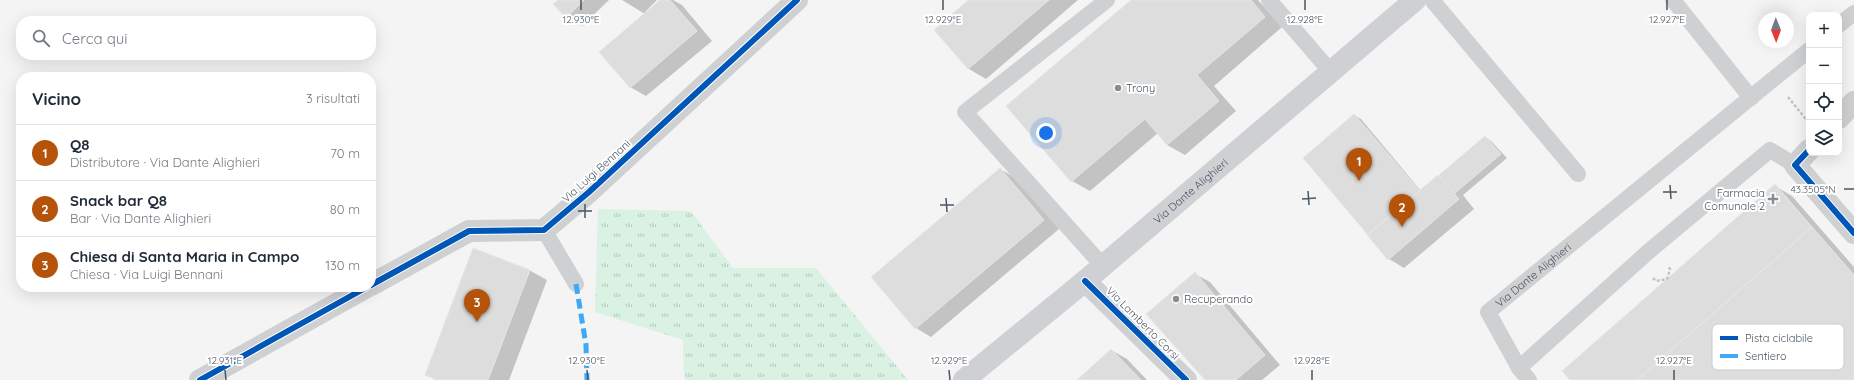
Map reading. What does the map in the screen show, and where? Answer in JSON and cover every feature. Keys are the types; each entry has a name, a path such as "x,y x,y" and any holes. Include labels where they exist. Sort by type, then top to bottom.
{"main road":[{"name":"Via Dante Alighieri","path":"964,380 1086,281 1102,265 1415,0"}],"street":[{"name":"Via Luigi Bennani","path":"544,230 589,192 797,0"},
{"path":"1842,115 1854,102"},
{"path":"1802,157 1854,234"},
{"path":"376,282 469,231 544,230"},
{"name":"Via Lamberto Corsi","path":"1086,281 1186,380"},
{"path":"200,380 358,292"}],"lane":[{"path":"1102,265 964,112 1107,0"},
{"path":"1269,0 1331,72"},
{"path":"1432,0 1578,174"},
{"path":"1673,0 1751,98 1806,52"},
{"path":"1842,23 1854,13"},
{"name":"Via Dante Alighieri","path":"1519,368 1488,312 1751,98"},
{"path":"1529,380 1519,368 1639,261 1770,150 1802,157"},
{"path":"544,230 576,284"}],"path":[{"path":"1787,97 1806,120"},
{"path":"1639,261 1656,281 1666,279"}],"green space":[{"path":"598,209 691,211 733,268 816,268 908,380 684,380 683,340 595,312"}],"building":[{"path":"558,0 584,0 566,18 553,4"},
{"path":"660,0 670,0 697,31 630,88 599,52"},
{"path":"968,0 1049,0 968,69 934,30"},
{"name":"Trony","path":"1131,0 1251,0 1265,17 1197,75 1219,101 1167,145 1145,119 1071,182 1006,106"},
{"path":"1354,114 1420,191 1368,235 1303,158"},
{"path":"1485,136 1501,154 1455,193 1439,175"},
{"path":"1000,168 1044,220 915,329 871,277"},
{"path":"1438,175 1459,199 1388,260 1367,235"},
{"path":"1775,184 1812,227 1637,380 1570,380 1562,371"},
{"path":"1812,227 1854,275 1854,380 1637,380"},
{"path":"473,248 530,270 488,380 438,380 425,375"},
{"path":"1195,272 1265,355 1236,380 1205,380 1146,314"},
{"path":"1111,349 1141,380 1077,380"}],"marked path":[{"path":"576,284 586,345 587,380"}],"cycle path":[{"path":"376,282 469,231 544,230 589,192 797,0"},
{"path":"1806,153 1795,165 1854,233"},
{"path":"1085,281 1186,380"},
{"path":"200,380 358,292"}],"place":[{"name":"Trony","path":"1118,88"},
{"name":"Q8","path":"1359,181"},
{"name":"Farmacia Comunale 2","path":"1773,199"},
{"name":"Snack bar Q8","path":"1402,227"},
{"name":"Recuperando","path":"1176,299"},
{"name":"Chiesa di Santa Maria in Campo","path":"477,322"}]}
